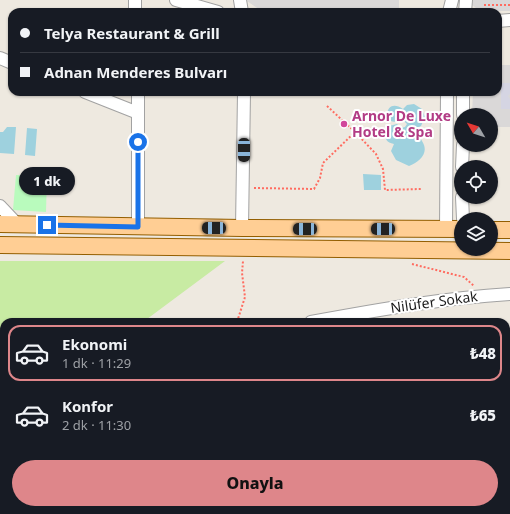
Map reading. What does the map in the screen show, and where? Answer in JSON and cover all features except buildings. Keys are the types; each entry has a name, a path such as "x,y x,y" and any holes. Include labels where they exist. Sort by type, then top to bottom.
{"main road":[{"path":"0,224 138,227 453,229"},
{"path":"498,230 510,230"},
{"path":"0,245 510,251"}],"street":[{"path":"176,0 204,8"},
{"path":"95,96 138,113"},
{"path":"138,96 138,227"},
{"path":"242,228 244,96"},
{"path":"447,96 453,229"},
{"path":"463,96 463,108"},
{"path":"0,206 16,224"},
{"name":"Nilüfer Sokak","path":"333,318 395,307 510,294"}],"path":[{"path":"484,5 510,5"},
{"path":"327,106 376,154 383,169 385,190 421,189"},
{"path":"251,188 314,190 320,178 323,163 355,132 377,131"},
{"path":"238,318 245,297 242,273 244,248"},
{"path":"412,264 464,277 484,296"}],"shaded area":[{"path":"399,0 399,8 257,8 247,1"},
{"path":"473,0 510,0 510,11 502,11 502,8 476,8 472,5"},
{"path":"502,65 510,65 510,127 498,127 498,108 472,108 473,96 502,96"},
{"path":"502,83 510,83 510,94 508,96 510,99 510,109 501,109"}],"green space":[{"path":"16,175 47,176 46,212 13,210"},
{"path":"0,261 225,261 148,318 0,318"}],"water":[{"path":"414,104 422,109 425,117 421,126 415,129 415,134 420,138 425,149 420,159 409,166 396,160 391,151 394,144 387,140 384,132 389,126 397,124 401,128 405,127 407,124 402,119 395,122 388,119 388,111 391,107 396,106 403,109 407,105"},
{"path":"7,127 16,127 14,154 0,153 0,132 3,132"},
{"path":"27,128 37,129 35,156 25,155"},
{"path":"363,174 381,175 381,190 364,190"}],"place":[{"name":"Arnor De Luxe Hotel & Spa","path":"344,124"}],"route":[{"path":"47,225 138,227 138,142"}]}
